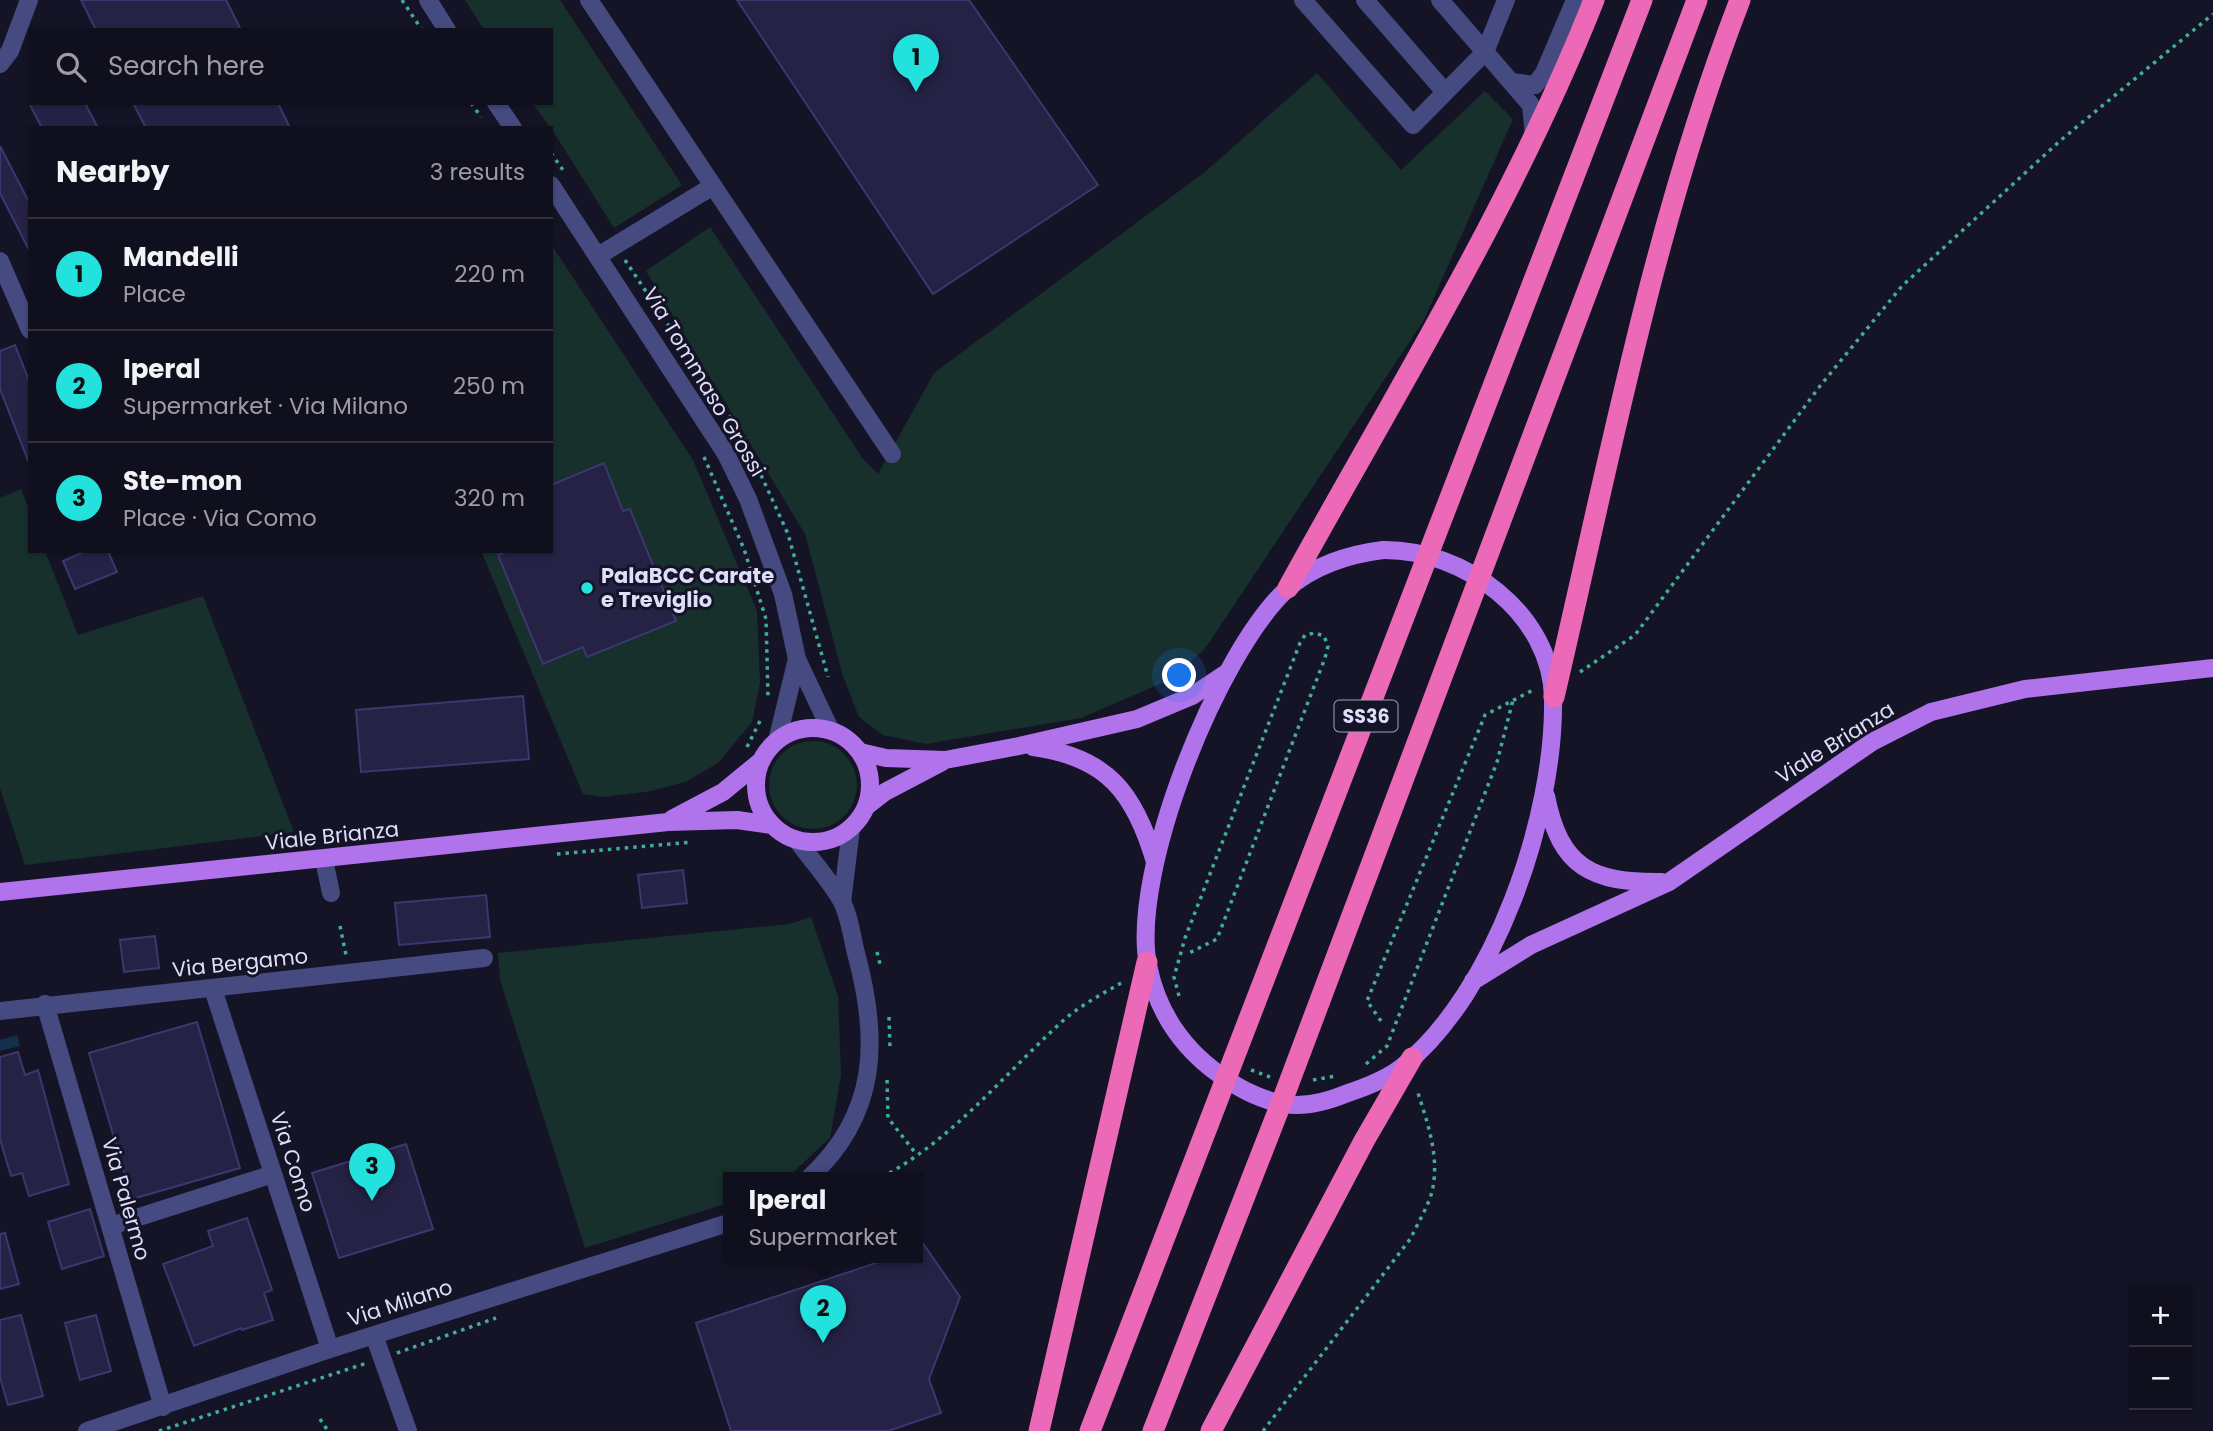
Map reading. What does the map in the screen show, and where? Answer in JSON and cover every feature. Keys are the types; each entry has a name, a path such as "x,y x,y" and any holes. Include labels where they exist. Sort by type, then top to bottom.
{"highway":[{"path":"1288,588 1352,478 1534,136 1594,0"},
{"name":"SS36","path":"1090,1431 1642,0"},
{"name":"SS36","path":"1153,1431 1284,1096 1697,0"},
{"path":"1554,697 1667,222 1694,130 1740,0"},
{"path":"1039,1431 1147,962"},
{"path":"1211,1431 1364,1141 1412,1058"}],"main road":[{"path":"1383,550 1407,550 1434,556 1464,568 1482,580 1523,617 1546,661 1554,697 1545,787 1536,831 1517,891 1472,981 1445,1022 1399,1070 1322,1103 1293,1105 1236,1087 1184,1044 1167,1020 1147,962 1155,863 1183,768 1229,671 1259,625 1288,588 1343,559 1383,550"},
{"name":"Viale Brianza","path":"1472,981 1531,945 1669,882 1860,749 1931,712 2025,689 2213,667"},
{"path":"860,751 887,758 945,760 1019,746 1137,719 1192,696 1229,671"},
{"path":"867,806 870,778 860,751 847,739 831,731 803,729 777,740 762,760 757,776 757,793 762,810 772,825 797,840 816,842 834,839 851,829 867,806 885,792 945,760"},
{"path":"1019,746 1058,751 1101,769 1136,808 1155,863"},
{"name":"Viale Brianza","path":"668,822 723,792 762,760"},
{"path":"1545,787 1557,836 1579,863 1607,879 1623,883 1669,882"},
{"name":"Viale Brianza","path":"0,892 668,822 737,820 772,825"}],"street":[{"path":"0,64 10,51 29,0"},
{"path":"428,0 446,28"},
{"path":"589,0 892,454"},
{"path":"1303,0 1413,125 1485,52 1501,3"},
{"path":"1365,0 1445,92"},
{"path":"1440,0 1531,105 1534,136"},
{"path":"1513,82 1535,85 1544,73 1575,0"},
{"path":"497,105 512,126"},
{"path":"598,256 713,187"},
{"name":"Via Tommaso Grossi","path":"553,189 726,454 748,499 783,594 797,659 831,731"},
{"path":"0,261 28,325"},
{"name":"Via Tommaso Grossi","path":"777,740 797,659"},
{"path":"842,902 851,829"},
{"path":"797,840 842,902 866,989 871,1024 869,1073 853,1120 830,1158 815,1172"},
{"path":"324,860 331,893"},
{"name":"Via Bergamo","path":"0,1011 45,1004 350,975 484,958"},
{"name":"Via Como","path":"213,989 330,1349"},
{"name":"Via Palermo","path":"45,1004 163,1407"},
{"path":"111,1226 273,1174"},
{"name":"Via Milano","path":"88,1431 330,1349 723,1225"},
{"path":"374,1335 408,1431"}],"path":[{"path":"402,0 421,28"},
{"path":"1578,673 1635,635 1819,386 1902,286 2061,140 2213,14"},
{"path":"701,450 744,549 766,619 768,699"},
{"path":"1181,1002 1174,977 1185,937 1300,643 1305,635 1315,633 1324,636 1328,646 1325,658 1217,939 1189,953"},
{"path":"1381,1021 1367,1001 1485,715 1533,690"},
{"path":"1358,1069 1373,1061 1387,1046 1497,762 1513,700"},
{"path":"738,755 748,746 766,708"},
{"path":"551,855 704,841"},
{"path":"340,926 350,975"},
{"path":"890,1172 916,1155 1004,1079 1067,1018 1121,983"},
{"path":"1241,1064 1277,1079"},
{"path":"1305,1081 1346,1073"},
{"path":"1263,1431 1411,1238 1424,1210 1433,1188 1434,1154 1430,1128 1416,1090"},
{"path":"159,1431 497,1318"},
{"path":"320,1419 328,1431"}],"green space":[{"path":"465,0 560,0 682,185 614,228 553,131 553,126 549,126 534,105 553,105 553,28 483,28"},
{"path":"1317,73 1401,170 1485,91 1513,119 1424,320 1204,650 1169,680 1081,718 926,744 883,735 859,717 842,673 805,534 646,271 710,227 863,459 878,474 934,373 1205,172"},
{"path":"553,247 693,460 757,611 760,683 752,722 718,763 685,782 651,791 604,797 583,794 482,553 553,553"},
{"path":"21,489 28,507 28,553 46,553 78,635 203,596 294,832 25,865 0,788 0,498"},
{"path":"813,741 838,748 850,760 857,785 850,810 838,822 813,829 788,822 776,810 769,785 776,760 788,748"},
{"path":"811,917 838,996 841,1075 830,1138 793,1172 723,1172 723,1205 585,1248 500,980 498,953 790,924"}],"water":[{"path":"17,1035 20,1046 0,1051 0,1040"}],"building":[{"path":"81,0 226,0 240,28 95,28"},
{"path":"737,0 969,0 1098,185 933,294"},
{"path":"30,105 86,105 97,126 41,126"},
{"path":"134,105 279,105 289,126 145,126"},
{"path":"0,146 28,200 28,248 0,193"},
{"path":"15,345 28,378 28,460 0,389 0,351"},
{"name":"PalaBCC Carate e Treviglio","path":"604,463 623,511 630,509 676,621 587,657 583,647 543,664 498,555 553,553 553,484"},
{"path":"81,553 109,553 117,572 75,589 63,561"},
{"path":"523,696 529,759 361,772 356,710"},
{"path":"683,870 687,903 642,908 638,875"},
{"path":"486,895 490,937 399,945 395,903"},
{"path":"155,936 159,968 124,972 120,940"},
{"path":"197,1022 240,1168 132,1199 89,1053"},
{"path":"18,1052 25,1075 38,1070 69,1184 29,1196 22,1173 11,1176 0,1139 0,1057"},
{"path":"406,1144 433,1229 339,1258 312,1173"},
{"path":"90,1209 104,1256 62,1269 48,1222"},
{"path":"247,1218 272,1290 264,1293 273,1320 242,1330 241,1328 194,1346 163,1264 213,1246 208,1231"},
{"path":"5,1233 19,1284 0,1289 0,1234"},
{"path":"923,1243 960,1297 929,1379 941,1413 888,1431 731,1431 696,1323 876,1263 923,1263"},
{"path":"21,1315 43,1396 8,1405 0,1377 0,1320"},
{"path":"96,1315 111,1371 80,1380 65,1323"}],"place":[{"name":"Mandelli","path":"916,92"},
{"name":"PalaBCC Carate e Treviglio","path":"587,588"},
{"name":"Ste-mon","path":"372,1201"},
{"name":"Iperal","path":"823,1343"}]}
